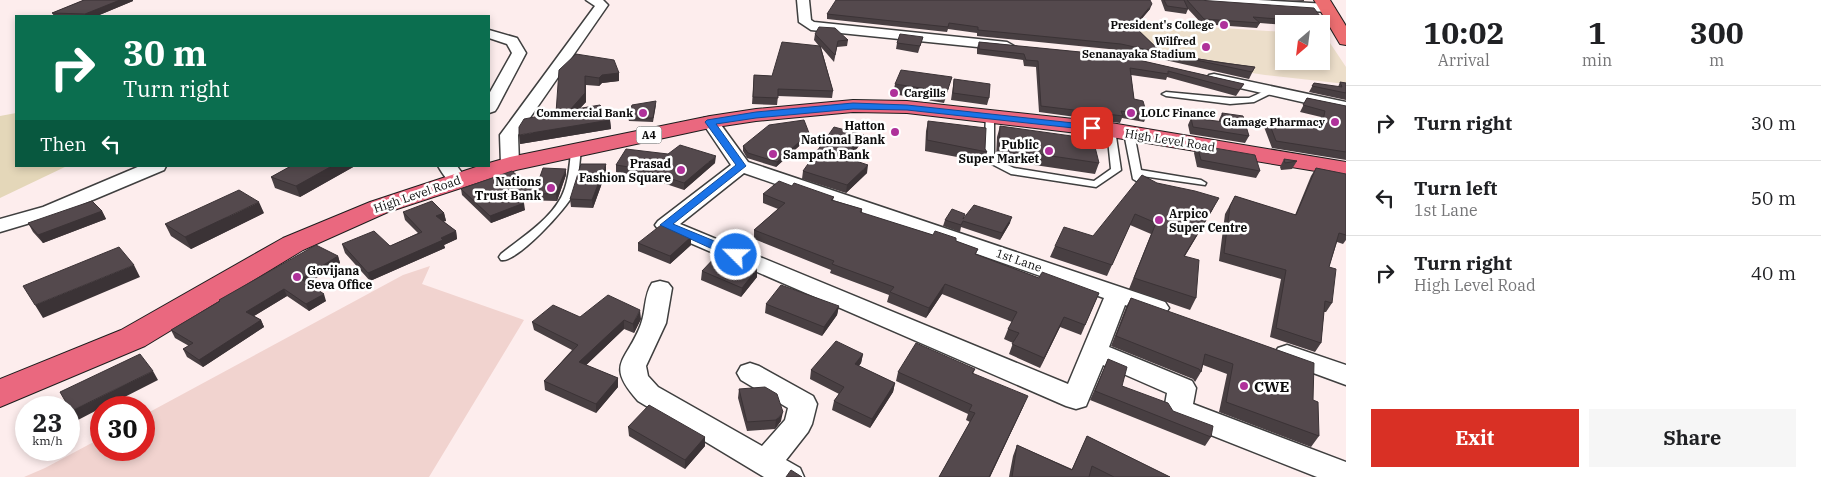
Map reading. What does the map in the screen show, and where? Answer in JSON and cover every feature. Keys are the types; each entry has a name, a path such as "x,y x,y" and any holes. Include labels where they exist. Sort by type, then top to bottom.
{"highway":[{"name":"High Level Road","path":"0,394 133,338 293,244 453,173 510,164 710,122 756,115 853,106 907,107 990,115 1120,132 1346,169"}],"street":[{"path":"510,164 509,135 602,5 592,0"},
{"path":"803,0 805,22 812,26 1022,48"},
{"path":"1200,0 1337,22"},
{"path":"490,34 512,41 519,53 490,106"},
{"path":"1204,76 1346,107"},
{"path":"710,122 741,166 665,225 1076,399 1117,294"},
{"name":"1st Lane","path":"741,166 1172,313"},
{"path":"0,226 50,211 155,167"},
{"path":"660,288 654,323 633,366 635,380 648,394 777,470 798,424 803,404 750,373"},
{"path":"1264,346 1346,375"},
{"path":"1095,351 1182,388 1178,410 1346,475"}],"lane":[{"path":"1166,94 1230,101 1251,100 1269,91"},
{"path":"990,115 989,160 1011,171 1096,184 1116,170 1120,132"},
{"path":"1120,132 1137,178 1143,183 1165,191"},
{"path":"505,257 547,222 566,200 572,179 576,150"},
{"path":"1136,172 1201,183"}],"shaded area":[{"name":"Wilfred Senanayaka Stadium","path":"1146,23 1275,31 1275,70 1330,70 1330,43 1346,67 1346,84 1265,75 1162,59 1139,59 1116,33 1136,34"},
{"path":"15,113 15,167 65,167 0,198 0,116"},
{"path":"430,266 422,284 524,320 429,477 24,477 58,461 80,461 80,449 90,444 90,461 155,461 155,409 403,275"}],"building":[{"path":"84,0 120,0 85,14 52,13"},
{"path":"836,0 1150,0 1152,4 1134,26 1162,53 1121,44 978,30 978,27 949,23 948,27 827,14"},
{"path":"1164,0 1184,0 1188,9 1167,6"},
{"path":"1187,0 1314,8 1319,15 1275,15 1275,19 1253,17 1260,23 1204,19"},
{"path":"819,27 835,28 848,40 838,41 835,55 815,34"},
{"path":"900,34 923,37 920,46 897,43"},
{"path":"782,42 820,46 833,91 778,89 778,98 753,97 754,75 772,76"},
{"path":"979,42 1121,56 1244,84 1239,90 1168,71 1168,74 1130,68 1134,99 1143,101 1147,115 1121,111 1123,116 1041,106 1038,61 1026,60 1024,54 979,49"},
{"path":"576,54 614,60 619,73 602,75 599,78 585,76 585,93 570,110 600,105 610,120 519,135 519,127 524,119 556,113 559,70"},
{"path":"1168,54 1223,63 1255,67 1252,72"},
{"path":"901,70 952,77 947,92 895,84"},
{"path":"954,79 990,84 989,98 953,93"},
{"path":"1340,82 1346,83 1346,93 1312,86 1314,83 1342,87"},
{"path":"1307,98 1346,106 1346,152 1276,141 1268,120 1321,129 1325,111 1303,105"},
{"name":"Commercial Bank","path":"656,101 653,118 628,118 632,105"},
{"path":"1222,113 1243,116 1249,136 1193,127 1191,118 1225,122"},
{"path":"804,120 809,133 777,162 748,153 743,146 769,125"},
{"path":"928,121 986,128 985,149 987,152 927,140"},
{"path":"1000,126 1093,139 1099,163 1004,149 999,147"},
{"path":"834,127 864,135 844,157 868,165 847,185 803,171"},
{"path":"680,145 716,156 684,183 642,169 616,165 626,149 668,154"},
{"path":"1197,145 1255,155 1260,171 1201,160"},
{"path":"1284,159 1297,161 1285,163"},
{"path":"581,164 606,164 592,200 570,199"},
{"path":"289,167 330,167 296,186 271,177"},
{"path":"543,168 566,169 556,194 512,193 524,203 490,216 461,189 512,171 535,191"},
{"path":"1316,168 1346,174 1346,235 1339,233 1329,267 1336,269 1332,303 1325,301 1321,343 1276,328 1286,270 1224,253 1230,206 1235,196 1296,215"},
{"path":"1142,175 1157,183 1219,198 1184,256 1199,260 1196,298 1134,278 1156,223 1135,214 1112,265 1055,246 1064,227 1093,236"},
{"path":"779,181 792,186 794,183 834,197 831,200 862,209 860,212 933,235 935,231 956,238 956,241 978,249 975,254 1039,278 1042,272 1099,293 1085,325 1064,317 1044,358 1012,344 1019,333 1008,329 1017,312 945,284 929,308 890,292 894,287 832,264 834,261 754,230 785,203 763,194"},
{"path":"239,190 259,202 185,237 165,224"},
{"path":"92,201 102,211 38,235 28,223"},
{"path":"432,201 444,213 436,216 456,231 441,238 443,240 368,273 342,244 374,231 390,246 422,232 403,212"},
{"path":"974,205 1012,217 1002,233 963,221 961,225 945,220 952,209 965,214 963,219"},
{"path":"661,225 691,237 670,256 638,243"},
{"path":"316,245 338,256 301,279 324,294 306,304 284,289 246,312 261,320 199,360 183,349 193,343 171,330 219,300"},
{"path":"119,247 134,265 35,305 23,286"},
{"path":"720,252 757,269 742,288 702,271"},
{"path":"781,285 839,306 824,327 766,304"},
{"path":"608,295 640,310 633,324 624,320 579,362 618,378 596,404 544,381 578,345 532,322 553,305 580,317"},
{"path":"1131,298 1314,363 1313,400 1318,402 1319,436 1226,402 1233,364 1205,354 1201,372 1199,369 1116,336"},
{"path":"836,341 863,354 855,364 895,383 872,419 834,401 844,387 811,370"},
{"path":"916,343 975,369 972,373 1028,396 989,477 939,477 975,413 969,411 972,405 898,372"},
{"path":"140,354 153,371 102,396 90,396 90,402 80,407 80,396 62,396 60,392"},
{"path":"1108,359 1127,367 1122,386 1168,403 1173,411 1213,426 1211,437 1095,391"},
{"path":"765,387 777,394 783,412 776,420 747,422 739,389"},
{"path":"649,405 705,437 685,460 628,427"},
{"path":"1087,436 1170,477 1114,477 1092,466 1089,477 1012,477 1017,445 1072,470"},
{"path":"791,470 802,477 786,477"}],"place":[{"name":"President's College","path":"1224,25"},
{"name":"Wilfred Senanayaka Stadium","path":"1206,47"},
{"name":"Cargills","path":"894,93"},
{"name":"Commercial Bank","path":"643,113"},
{"name":"LOLC Finance","path":"1131,113"},
{"name":"Gamage Pharmacy","path":"1335,122"},
{"name":"Hatton National Bank","path":"895,132"},
{"name":"Public Super Market","path":"1049,151"},
{"name":"Sampath Bank","path":"773,154"},
{"name":"Prasad Fashion Square","path":"681,170"},
{"name":"Nations Trust Bank","path":"551,188"},
{"name":"Arpico Super Centre","path":"1159,220"},
{"name":"Govijana Seva Office","path":"297,277"},
{"name":"CWE","path":"1244,386"}],"route":[{"path":"736,255 665,225 741,166 710,122 756,115 853,106 907,107 1053,122 1092,128"}]}
